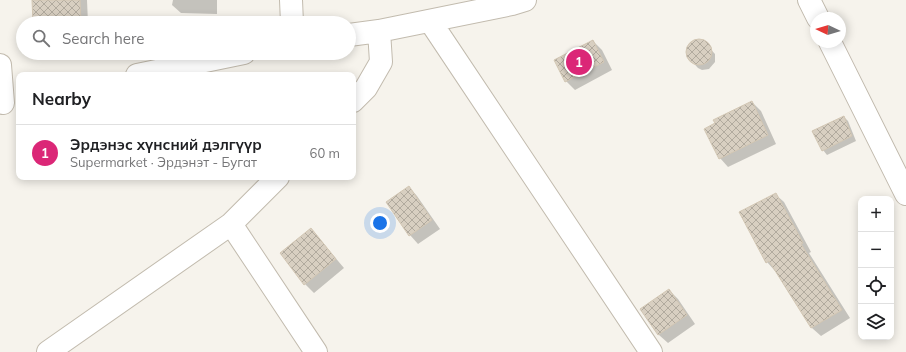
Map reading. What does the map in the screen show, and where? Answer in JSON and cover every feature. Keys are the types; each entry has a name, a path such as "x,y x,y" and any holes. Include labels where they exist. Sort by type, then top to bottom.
{"street":[{"path":"291,0 292,16"},
{"path":"809,0 815,12"},
{"path":"356,34 430,21 516,1"},
{"path":"430,21 651,352"},
{"path":"356,98 366,88 381,62 379,31"},
{"path":"833,48 906,194"},
{"path":"152,72 210,60"},
{"path":"0,65 7,102"},
{"path":"48,352 231,224 275,180"},
{"path":"231,224 316,352"}],"building":[{"path":"32,0 80,0 81,16 33,16"},
{"path":"699,39 708,43 712,52 708,61 699,65 690,61 686,52 690,43"},
{"path":"593,40 604,62 565,82 554,60"},
{"path":"752,101 768,135 719,159 704,129 715,123 713,120"},
{"path":"844,116 852,136 822,151 812,131"},
{"path":"409,186 432,220 409,236 386,202"},
{"path":"776,193 803,243 801,244 842,310 811,328 769,261 766,263 739,212"},
{"path":"311,228 336,259 304,285 280,253"},
{"path":"669,289 687,315 658,335 640,309"}],"place":[{"name":"Эрдэнэс хүнсний дэлгүүр","path":"579,62"}]}
